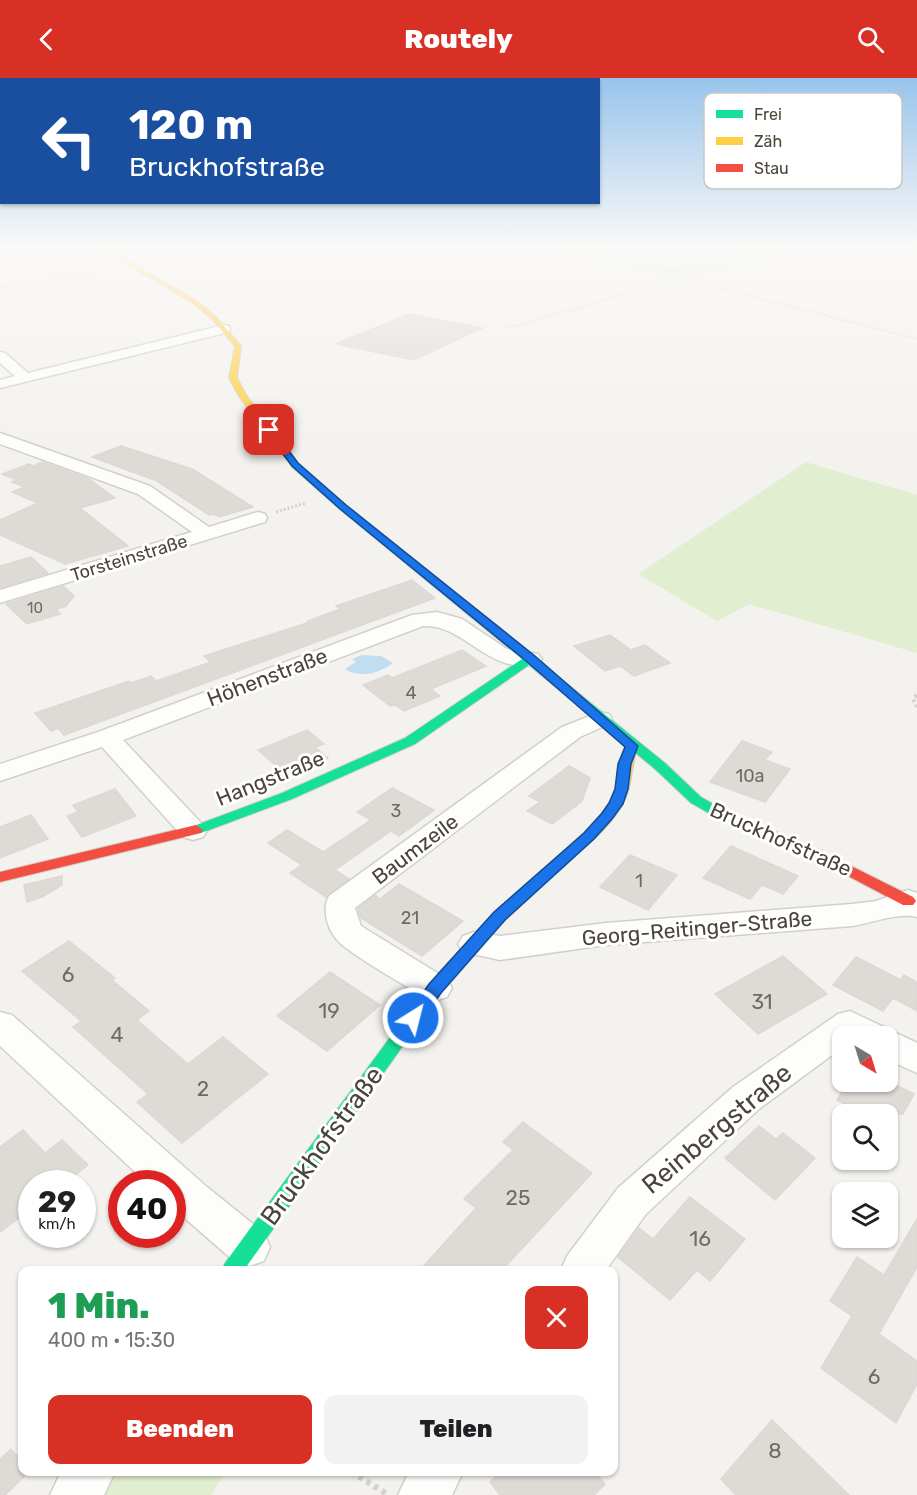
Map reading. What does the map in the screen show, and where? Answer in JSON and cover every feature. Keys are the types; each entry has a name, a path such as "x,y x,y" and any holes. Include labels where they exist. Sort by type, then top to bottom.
{"street":[{"path":"208,313 224,328"},
{"path":"0,384 224,328"},
{"name":"Bruckhofstraße","path":"224,328 238,346 233,378 243,396 295,465 343,507 530,659 632,746 660,766 696,800 838,864 913,903"},
{"path":"0,356 26,378"},
{"path":"0,438 144,490 207,534"},
{"path":"10,457 31,449"},
{"name":"Torsteinstraße","path":"0,597 258,518"},
{"name":"Höhenstraße","path":"0,773 107,737 420,620 437,619 454,624 501,655 530,659"},
{"name":"Hangstraße","path":"0,877 193,831 287,796 410,741 530,659"},
{"name":"Baumzeile","path":"435,988 350,934 339,911 340,904 571,732 600,719"},
{"path":"107,737 193,831"},
{"name":"Bruckhofstraße","path":"241,1259 435,988 500,916 589,836 607,816 616,804 622,789 625,764 632,746"},
{"name":"Georg-Reitinger-Straße","path":"474,944 500,948 606,934 840,916 879,911 913,903"},
{"path":"0,1025 193,1200 241,1259"},
{"name":"Reinbergstraße","path":"585,1266 632,1201 746,1098 832,1037"},
{"path":"898,1049 917,1059"},
{"path":"74,1495 88,1476"},
{"path":"422,1495 436,1476"}],"path":[{"path":"504,327 520,325 560,313"},
{"path":"816,313 917,339"},
{"path":"258,518 307,503"},
{"path":"917,695 913,699 917,707"},
{"path":"357,1476 383,1493 391,1495"}],"green space":[{"path":"806,462 917,495 917,653 749,604 717,621 638,574"},
{"path":"110,1476 223,1476 211,1495 96,1495"}],"water":[{"path":"362,655 381,656 393,663 370,674 357,674 345,669 356,662 352,659"}],"building":[{"path":"409,314 482,328 414,360 335,344"},
{"path":"121,446 192,469 253,507 219,517 214,514 209,515 157,481 92,457"},
{"path":"42,462 89,479 115,498 80,508 128,546 65,564 0,535 0,520 38,503 12,492 25,487 12,482 17,480 2,474 29,464 33,466"},
{"path":"31,557 48,573 0,588 0,566"},
{"path":"412,580 435,598 64,735 58,728 51,731 35,713 129,681 131,683 151,676 156,681 211,662 204,656 310,622 308,621 340,609 336,606"},
{"path":"63,586 74,596 66,606 56,609 60,614 27,624 6,604"},
{"path":"610,635 631,650 645,645 670,663 634,676 620,666 605,671 574,646"},
{"path":"462,650 486,666 431,689 440,696 404,711 395,705 390,706 363,685 388,675 392,678"},
{"path":"307,730 324,744 315,747 328,758 288,776 258,750"},
{"path":"742,741 772,752 765,760 790,769 765,802 710,782"},
{"path":"569,766 590,778 582,801 552,824 527,811 540,802 529,796"},
{"path":"392,788 434,810 399,836 391,831 335,870 349,879 326,897 290,873 302,865 268,843 287,830 323,852 371,820 357,812"},
{"path":"115,789 136,816 82,837 67,816 78,812 73,805"},
{"path":"31,815 48,839 0,858 0,827"},
{"path":"731,846 798,876 783,894 762,885 750,899 703,878"},
{"path":"630,855 677,875 648,910 600,887"},
{"path":"62,876 62,885 42,897 27,902 24,885"},
{"path":"399,884 463,921 422,956 361,918 358,909 375,895 380,899"},
{"path":"69,941 115,978 112,980 149,1011 137,1020 188,1064 223,1037 268,1074 182,1143 137,1102 148,1094 73,1027 81,1021 22,971"},
{"path":"783,956 827,994 758,1034 715,994"},
{"path":"856,957 901,980 904,975 917,982 917,1011 893,998 883,1011 833,985"},
{"path":"330,972 380,1005 327,1051 277,1016"},
{"path":"898,1086 914,1094 903,1114 898,1114 898,1104 844,1104 837,1100 842,1092 898,1092"},
{"path":"523,1122 592,1173 506,1266 424,1266 476,1208 464,1199 513,1150 503,1142"},
{"path":"759,1126 776,1139 783,1133 815,1158 775,1200 725,1158"},
{"path":"23,1130 45,1153 62,1140 88,1165 82,1170 18,1170 18,1218 0,1232 0,1147"},
{"path":"690,1197 745,1239 710,1281 697,1270 670,1300 618,1257 639,1228 653,1239"},
{"path":"917,1219 917,1267 879,1334 917,1361 917,1384 896,1423 821,1368 852,1316 830,1301 857,1257 884,1275"},
{"path":"772,1420 849,1495 736,1495 721,1479"},
{"path":"11,1449 18,1457 18,1476 25,1476 5,1495 0,1495 0,1459"},
{"path":"496,1476 598,1476 605,1484 594,1495 500,1495 490,1482"}],"traffic: fast":[{"path":"279,444 295,465 343,507 660,766 696,800 717,812 819,855"},
{"path":"196,830 287,796 410,741 530,659"},
{"path":"235,1266 435,988 500,916 572,851"}],"traffic: slow":[{"path":"208,313 238,346 233,378 243,396 279,444"},
{"path":"572,851 587,838 614,806 622,788 632,746"}],"traffic: jam":[{"path":"0,877 196,830"},
{"path":"819,855 908,901"}],"route":[{"path":"269,430 295,465 343,507 530,659 632,746 625,764 622,789 616,804 607,816 589,836 500,916 435,988 413,1018"}]}
